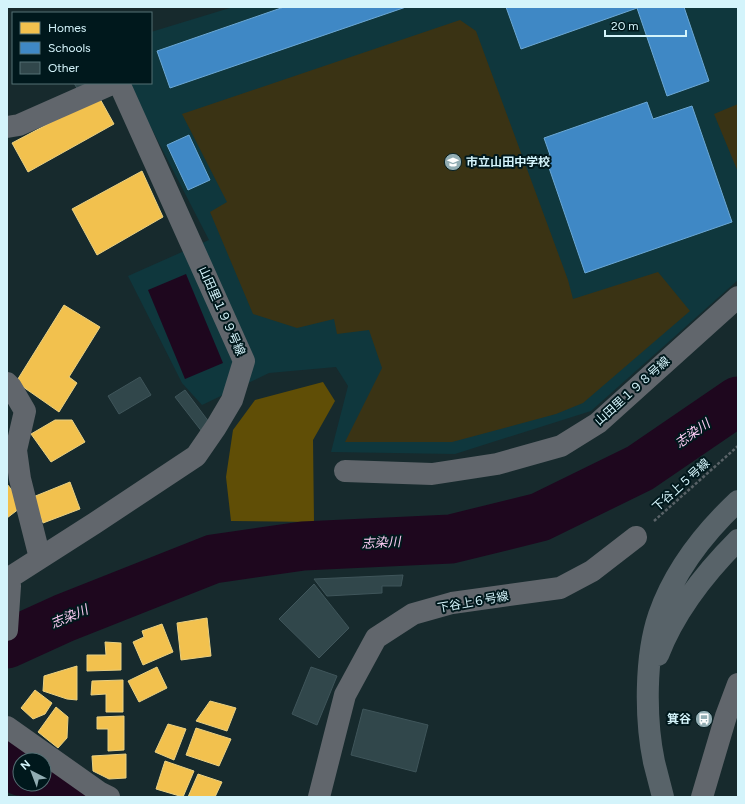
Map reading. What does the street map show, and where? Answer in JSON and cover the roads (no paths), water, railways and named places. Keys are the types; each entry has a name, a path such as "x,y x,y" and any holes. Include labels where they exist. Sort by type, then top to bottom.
{"highway":[{"path":"663,797 654,761 649,723 648,682 651,644 659,614 672,585 688,559 708,532 738,501"},
{"path":"648,682 662,647 677,618 695,589 717,561 738,540"}],"street":[{"path":"7,127 18,125 112,84"},
{"name":"山田里１９９号線","path":"8,581 40,558 196,456 232,400 244,361 119,84"},
{"name":"山田里１９８号線","path":"345,471 432,474 497,464 561,446 598,423 738,297"},
{"path":"7,383 11,387 25,411 16,450 20,479 40,558"},
{"name":"下谷上６号線","path":"319,797 345,695 376,638 413,614 452,603 560,588 592,571 636,537"},
{"path":"7,630 8,581"},
{"path":"702,797 726,716 738,684"},
{"path":"7,727 99,792 109,797"}],"waterway":[{"name":"志染川","path":"7,644 64,618 213,559 303,546 451,539 540,517 640,468 738,401"},
{"path":"7,761 12,765"},
{"path":"52,790 65,797"}],"place":[{"name":"市立山田中学校","path":"453,162"},
{"name":"箕谷","path":"704,719"}]}
